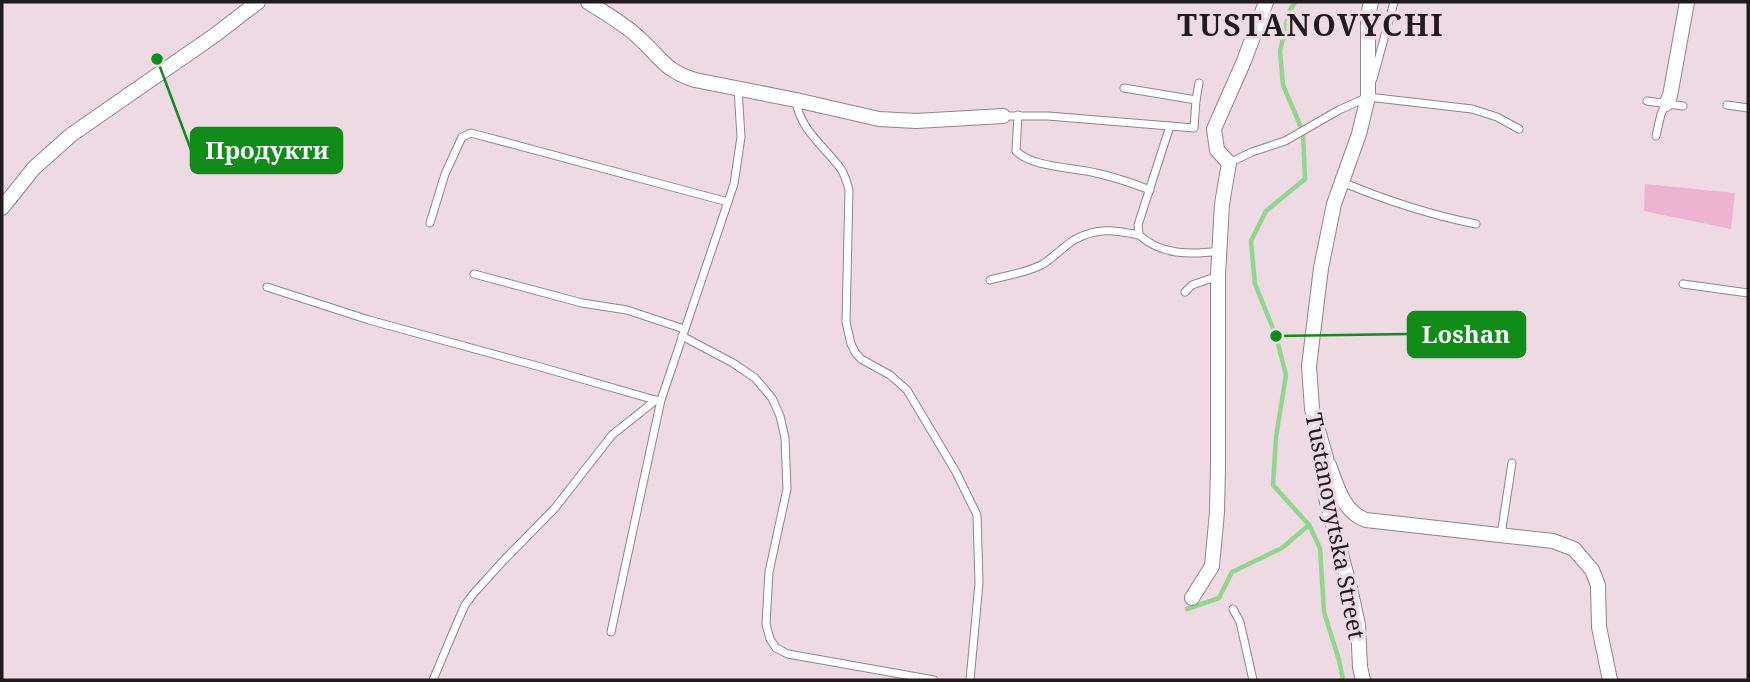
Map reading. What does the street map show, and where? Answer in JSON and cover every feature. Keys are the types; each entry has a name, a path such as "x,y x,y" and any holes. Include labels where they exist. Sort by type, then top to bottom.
{"street":[{"path":"2,208 34,168 71,135 258,2"},
{"path":"588,2 640,38 668,68 679,75 894,121 1011,116"},
{"path":"1192,598 1212,566 1217,512 1218,275 1222,204 1229,163 1217,150 1214,130 1266,2"},
{"name":"Tustanovytska Street","path":"1363,680 1358,625 1325,494 1326,458 1312,409 1310,366 1321,268 1334,204 1359,134 1368,97 1368,16 1371,2"},
{"path":"1666,104 1670,96 1687,2"},
{"path":"1326,458 1350,510 1366,520 1553,541 1574,549 1591,570 1598,585 1599,627 1610,680"}],"lane":[{"path":"1368,97 1394,2"},
{"path":"1150,190 1105,175 1023,158 1016,151 1011,116 1048,116 1194,128 1199,83"},
{"path":"1124,88 1196,100"},
{"path":"611,632 658,400 734,184 741,137 737,89"},
{"path":"1229,163 1285,141 1368,97 1472,109 1497,117 1519,129"},
{"path":"796,100 797,110 806,128 843,171 849,190 846,322 855,352 861,359 890,375 907,390 956,472 977,515 979,583 970,680"},
{"path":"1647,101 1683,106"},
{"path":"1656,136 1666,104"},
{"path":"1727,105 1748,108"},
{"path":"1139,235 1138,225 1170,126"},
{"path":"430,223 445,174 462,137 471,133 728,202"},
{"path":"1341,182 1368,193 1476,224"},
{"path":"990,280 1044,264 1074,240 1089,233 1109,229 1139,235 1149,244 1167,251 1200,254 1219,251"},
{"path":"474,274 582,303 627,310 683,332 755,378 772,398 785,438 787,489 769,572 766,624 769,639 776,648 788,654 934,680"},
{"path":"1185,292 1192,285 1218,275"},
{"path":"1683,284 1748,293"},
{"path":"267,287 369,320 658,400"},
{"path":"433,680 465,605 474,593 550,515 612,435 658,400"},
{"path":"1501,535 1512,463"},
{"path":"1233,609 1240,622 1253,680"}],"shaded area":[{"path":"1645,184 1735,193 1731,229 1644,211"}],"waterway":[{"path":"1295,2 1289,12 1280,51 1283,85 1303,132 1305,179 1266,211 1251,241 1255,284 1276,336 1286,375 1276,437 1273,485 1309,525 1320,548 1324,612 1343,680"},
{"path":"1187,609 1219,598 1232,572 1282,548 1309,525"}],"place":[{"name":"Продукти","path":"157,59"},
{"name":"Loshan","path":"1276,336"}],"district":[{"name":"TUSTANOVYCHI","path":"1311,26"}]}
